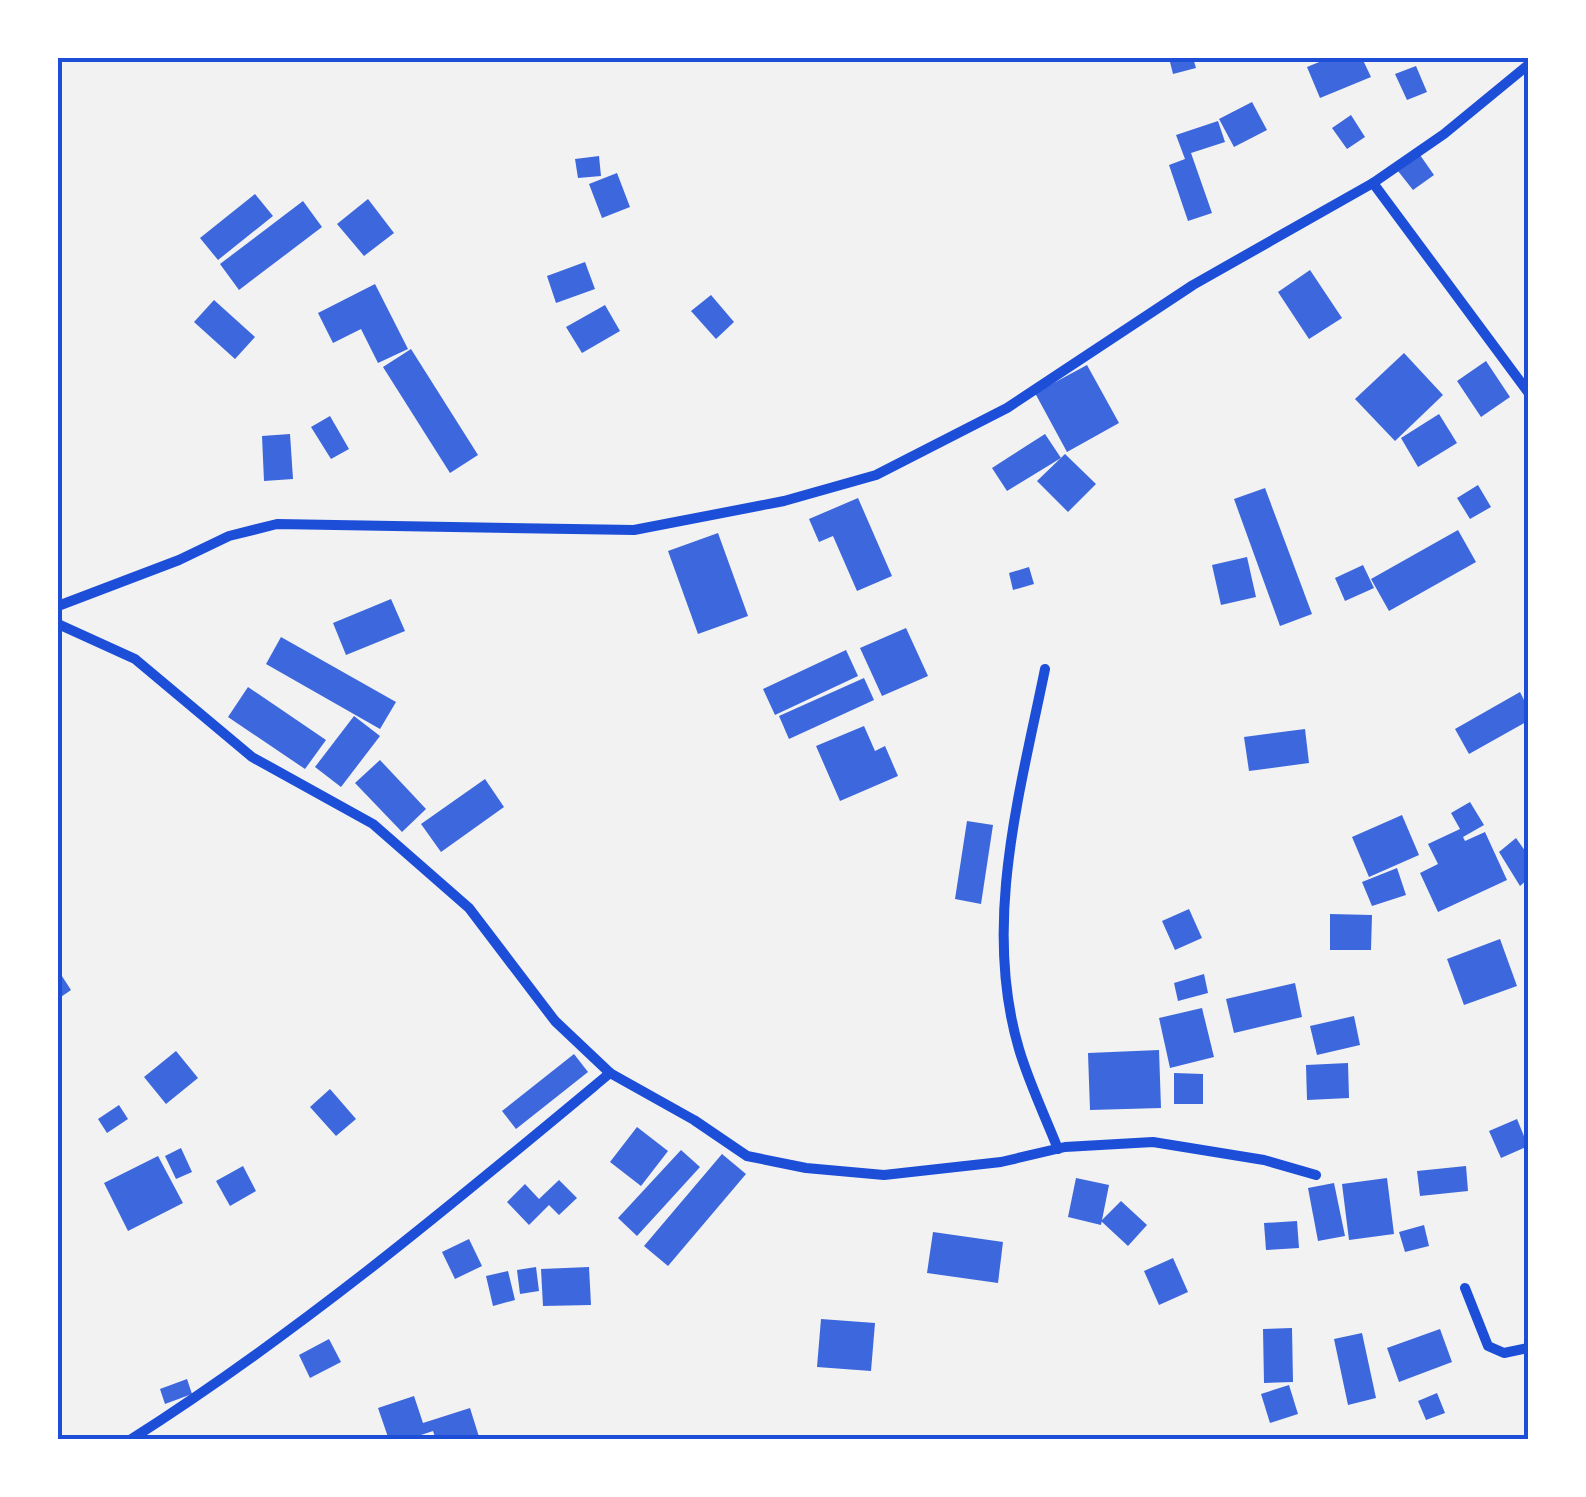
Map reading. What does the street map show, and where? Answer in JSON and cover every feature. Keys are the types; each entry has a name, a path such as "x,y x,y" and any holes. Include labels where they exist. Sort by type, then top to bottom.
{"street":[{"path":"58,606 179,560 229,536 277,524 634,530 784,501 876,475 1007,408 1193,285 1373,183 1444,134 1528,65"},
{"path":"1373,183 1528,392"},
{"path":"58,624 134,659 252,757 373,824 470,908 555,1020 610,1073 694,1120 747,1156 806,1168 884,1175 1001,1162 1058,1149 1153,1142 1264,1160 1316,1175"},
{"path":"1045,669 1008,852 1004,960 1018,1047 1058,1149"},
{"path":"130,1440 198,1397 338,1295 610,1073"},
{"path":"1465,1288 1488,1346 1504,1353 1528,1348"}],"building":[{"path":"1169,58 1193,58 1196,68 1173,74"},
{"path":"1329,58 1362,58 1371,77 1320,98 1307,67"},
{"path":"1416,66 1427,92 1407,100 1395,74"},
{"path":"1252,102 1267,130 1234,147 1219,119"},
{"path":"1351,115 1365,137 1347,149 1332,128"},
{"path":"1218,121 1225,142 1191,153 1212,213 1188,221 1169,165 1185,159 1176,135"},
{"path":"1420,155 1434,175 1413,190 1398,171"},
{"path":"599,156 601,176 578,178 575,159"},
{"path":"617,173 630,207 602,218 589,184"},
{"path":"255,194 273,216 218,260 200,238"},
{"path":"368,199 394,233 364,256 337,224"},
{"path":"303,201 322,227 239,290 220,264"},
{"path":"585,262 595,289 556,303 547,276"},
{"path":"1310,270 1342,318 1309,339 1278,292"},
{"path":"375,284 408,349 378,363 361,329 333,343 318,313"},
{"path":"711,295 734,322 716,339 691,311"},
{"path":"214,300 255,337 235,359 194,322"},
{"path":"605,305 620,331 582,353 566,327"},
{"path":"411,349 478,455 450,473 383,367"},
{"path":"1404,353 1443,395 1395,441 1355,399"},
{"path":"1486,361 1510,397 1481,417 1457,381"},
{"path":"1087,365 1119,423 1067,452 1035,393"},
{"path":"1439,414 1457,443 1418,467 1401,438"},
{"path":"330,416 349,449 331,459 311,427"},
{"path":"290,434 293,479 264,481 262,436"},
{"path":"1045,434 1061,458 1007,491 992,468"},
{"path":"1065,454 1096,484 1068,512 1037,481"},
{"path":"1478,485 1491,507 1470,519 1457,498"},
{"path":"1265,488 1312,614 1280,626 1234,499"},
{"path":"858,498 892,576 857,591 833,536 819,542 809,519"},
{"path":"1458,530 1476,562 1389,611 1371,579"},
{"path":"718,533 748,616 698,634 668,551"},
{"path":"1247,557 1256,597 1221,605 1212,565"},
{"path":"1363,565 1374,588 1345,601 1335,578"},
{"path":"1029,567 1034,584 1013,590 1009,573"},
{"path":"391,599 405,631 346,655 333,623"},
{"path":"906,628 928,676 882,696 860,648"},
{"path":"281,637 396,702 380,729 266,664"},
{"path":"846,650 858,676 775,715 763,689"},
{"path":"864,678 874,700 789,739 779,716"},
{"path":"248,687 326,740 305,769 228,717"},
{"path":"1520,692 1528,708 1528,721 1469,754 1455,729"},
{"path":"354,716 380,736 341,787 315,767"},
{"path":"864,726 875,751 885,746 898,776 840,801 816,746"},
{"path":"1305,729 1309,763 1249,771 1244,737"},
{"path":"380,760 426,809 402,832 355,783"},
{"path":"485,779 504,807 441,852 421,824"},
{"path":"1470,802 1484,825 1463,837 1465,841 1485,832 1507,880 1438,912 1420,873 1438,864 1428,844 1460,829 1451,813"},
{"path":"1402,815 1419,855 1369,877 1352,837"},
{"path":"967,821 993,825 981,904 955,899"},
{"path":"1516,838 1528,855 1528,879 1520,886 1499,852"},
{"path":"1397,868 1406,895 1372,906 1362,882"},
{"path":"1189,909 1202,938 1175,950 1162,921"},
{"path":"1330,914 1372,915 1371,950 1330,950"},
{"path":"1500,939 1517,986 1464,1005 1447,959"},
{"path":"58,970 71,990 58,999"},
{"path":"1204,974 1208,993 1178,1001 1174,983"},
{"path":"1295,983 1302,1017 1234,1033 1226,999"},
{"path":"1202,1008 1214,1057 1170,1068 1159,1018"},
{"path":"1354,1016 1360,1045 1317,1055 1310,1026"},
{"path":"1159,1050 1161,1108 1090,1110 1088,1053"},
{"path":"176,1051 198,1078 166,1104 144,1077"},
{"path":"574,1054 588,1072 516,1129 502,1111"},
{"path":"1348,1063 1349,1098 1307,1100 1306,1065"},
{"path":"1174,1073 1203,1074 1203,1104 1174,1104"},
{"path":"330,1089 356,1119 336,1136 310,1107"},
{"path":"119,1105 128,1119 107,1133 98,1119"},
{"path":"1517,1119 1528,1146 1501,1158 1489,1131"},
{"path":"637,1127 668,1151 641,1186 610,1162"},
{"path":"181,1148 192,1172 176,1179 165,1156"},
{"path":"681,1150 700,1167 637,1236 618,1218"},
{"path":"722,1154 746,1174 668,1266 644,1246"},
{"path":"158,1156 183,1203 128,1231 104,1183"},
{"path":"243,1166 256,1191 230,1206 216,1181"},
{"path":"1466,1166 1468,1191 1420,1196 1417,1171"},
{"path":"1076,1178 1109,1185 1101,1225 1068,1217"},
{"path":"1387,1178 1394,1234 1349,1240 1342,1184"},
{"path":"559,1180 577,1198 559,1215 549,1205 529,1225 507,1202 525,1184 539,1199"},
{"path":"1334,1183 1345,1236 1318,1241 1308,1188"},
{"path":"1121,1201 1147,1225 1128,1246 1101,1221"},
{"path":"1297,1221 1299,1248 1266,1250 1264,1223"},
{"path":"1424,1225 1429,1246 1405,1252 1399,1232"},
{"path":"933,1232 1003,1242 998,1283 927,1273"},
{"path":"469,1239 482,1266 455,1279 442,1252"},
{"path":"1173,1258 1188,1292 1159,1305 1144,1271"},
{"path":"536,1267 539,1291 520,1294 517,1270"},
{"path":"589,1267 591,1305 543,1306 541,1269"},
{"path":"508,1271 515,1300 493,1306 486,1276"},
{"path":"821,1319 875,1323 871,1371 817,1367"},
{"path":"1292,1328 1293,1382 1264,1383 1263,1329"},
{"path":"1440,1329 1452,1362 1399,1382 1387,1348"},
{"path":"1362,1333 1376,1398 1348,1405 1334,1339"},
{"path":"329,1339 341,1362 310,1378 299,1355"},
{"path":"187,1379 192,1394 165,1404 160,1389"},
{"path":"1289,1385 1298,1414 1270,1423 1261,1394"},
{"path":"1437,1393 1445,1413 1426,1420 1418,1401"},
{"path":"414,1396 423,1423 470,1408 480,1440 436,1440 433,1431 406,1440 389,1440 378,1408"}]}
